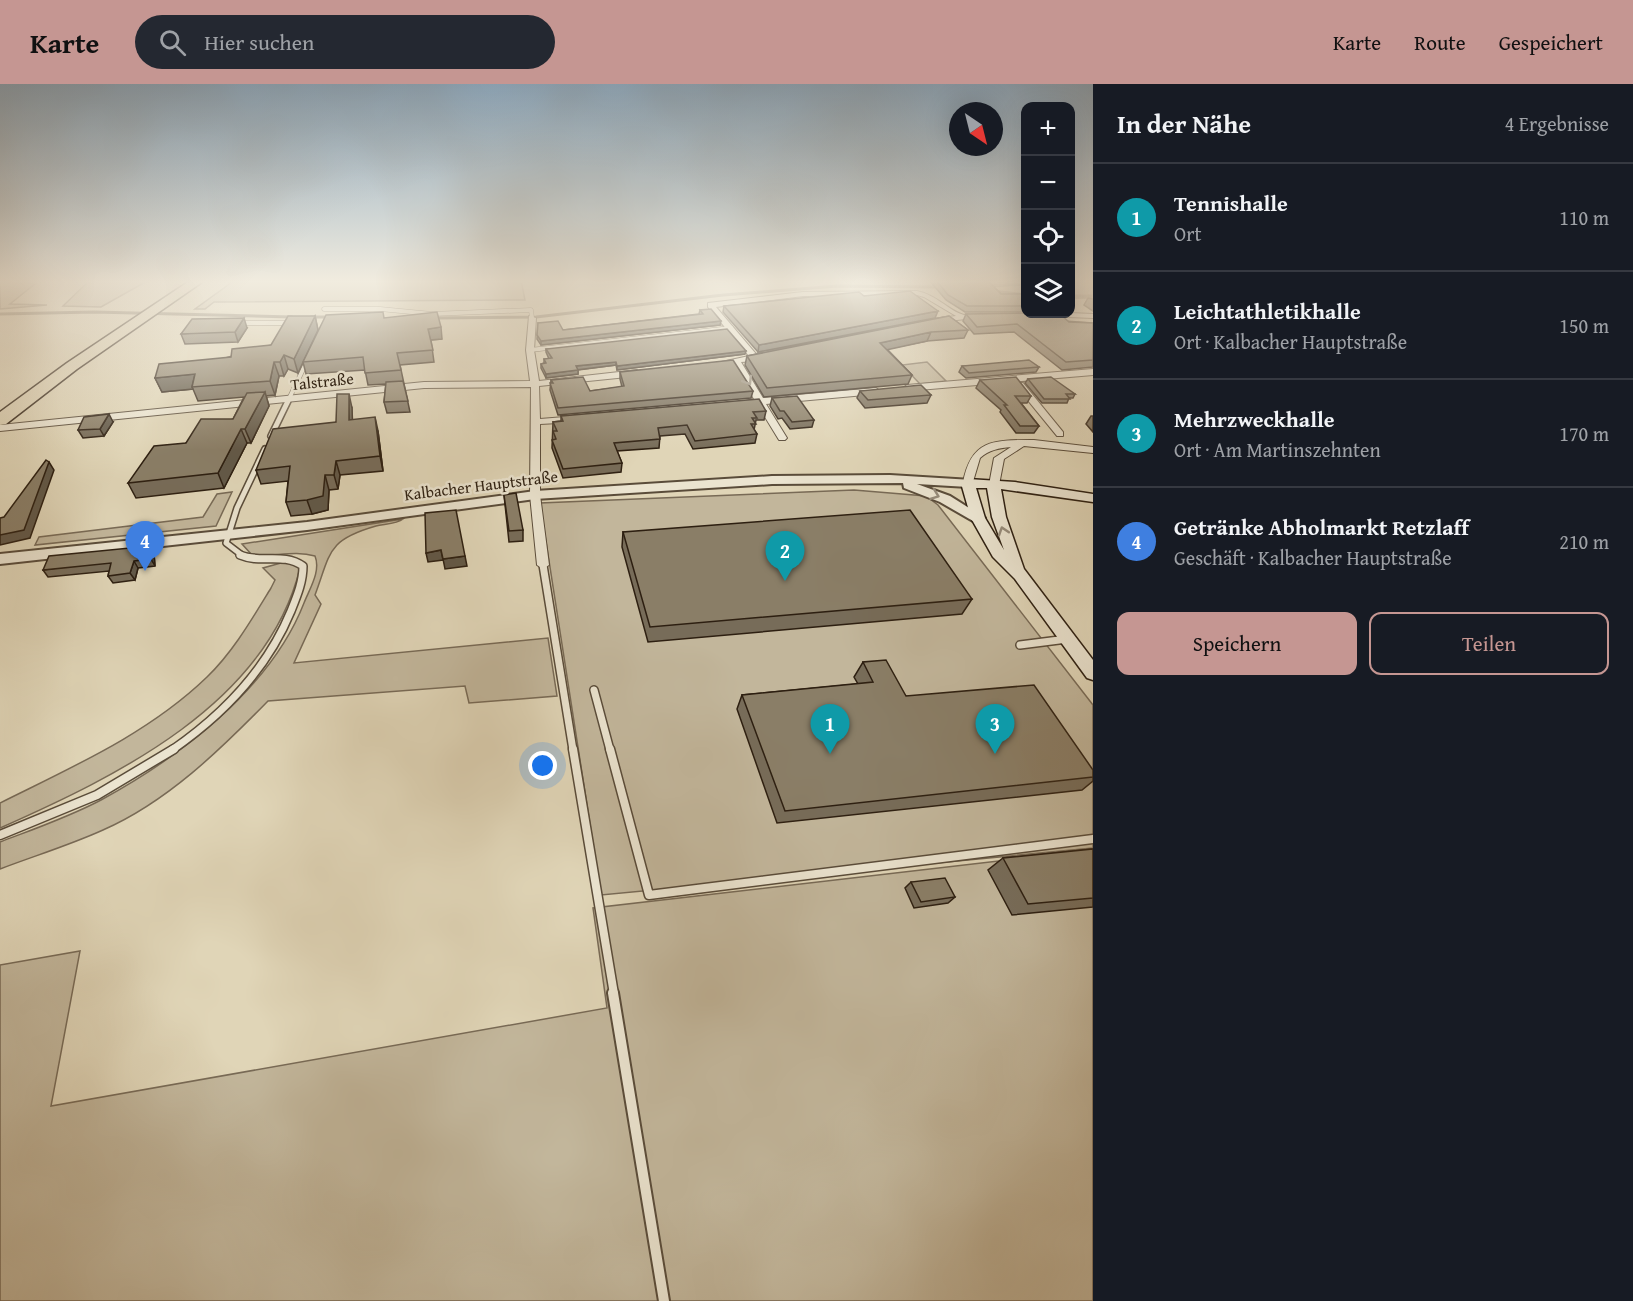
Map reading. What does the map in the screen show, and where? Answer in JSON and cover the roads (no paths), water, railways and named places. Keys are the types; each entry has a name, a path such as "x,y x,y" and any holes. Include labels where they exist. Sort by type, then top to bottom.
{"highway":[{"path":"0,405 102,337"},
{"path":"0,420 107,337"}],"main road":[{"name":"Kalbacher Hauptstraße","path":"968,483 1093,498"},
{"path":"968,483 978,518 998,553 1021,575 1093,673"},
{"path":"994,485 994,501 1005,539 1021,575"}],"street":[{"path":"531,337 530,350 535,384 535,495 543,565"},
{"path":"738,337 754,358"},
{"path":"706,365 736,362 777,353"},
{"path":"736,362 782,438"},
{"name":"Talstraße","path":"0,428 424,385 535,384 652,371"},
{"path":"900,389 1093,372"},
{"path":"1015,379 1060,434"},
{"path":"730,404 888,390"},
{"path":"534,422 592,418"},
{"path":"968,483 972,462 978,454 993,445 1023,444 1093,450"},
{"path":"994,485 999,458 1023,444"},
{"path":"890,479 945,499 978,518"},
{"name":"Kalbacher Hauptstraße","path":"0,559 228,536 535,495 772,480 890,479 968,483"}],"lane":[{"path":"530,350 651,337"},
{"path":"0,835 97,795 144,768 199,729 237,694 273,650 289,621 304,576 303,566 290,557 263,560 244,557 231,551 226,543 237,508 312,350"},
{"path":"543,565 664,1301"},
{"path":"1020,645 1068,639"},
{"path":"594,690 649,895 1093,839"}],"place":[{"name":"Getränke Abholmarkt Retzlaff","path":"145,571"},
{"name":"Leichtathletikhalle","path":"785,581"},
{"name":"Tennishalle","path":"830,754"},
{"name":"Mehrzweckhalle","path":"995,754"}]}
